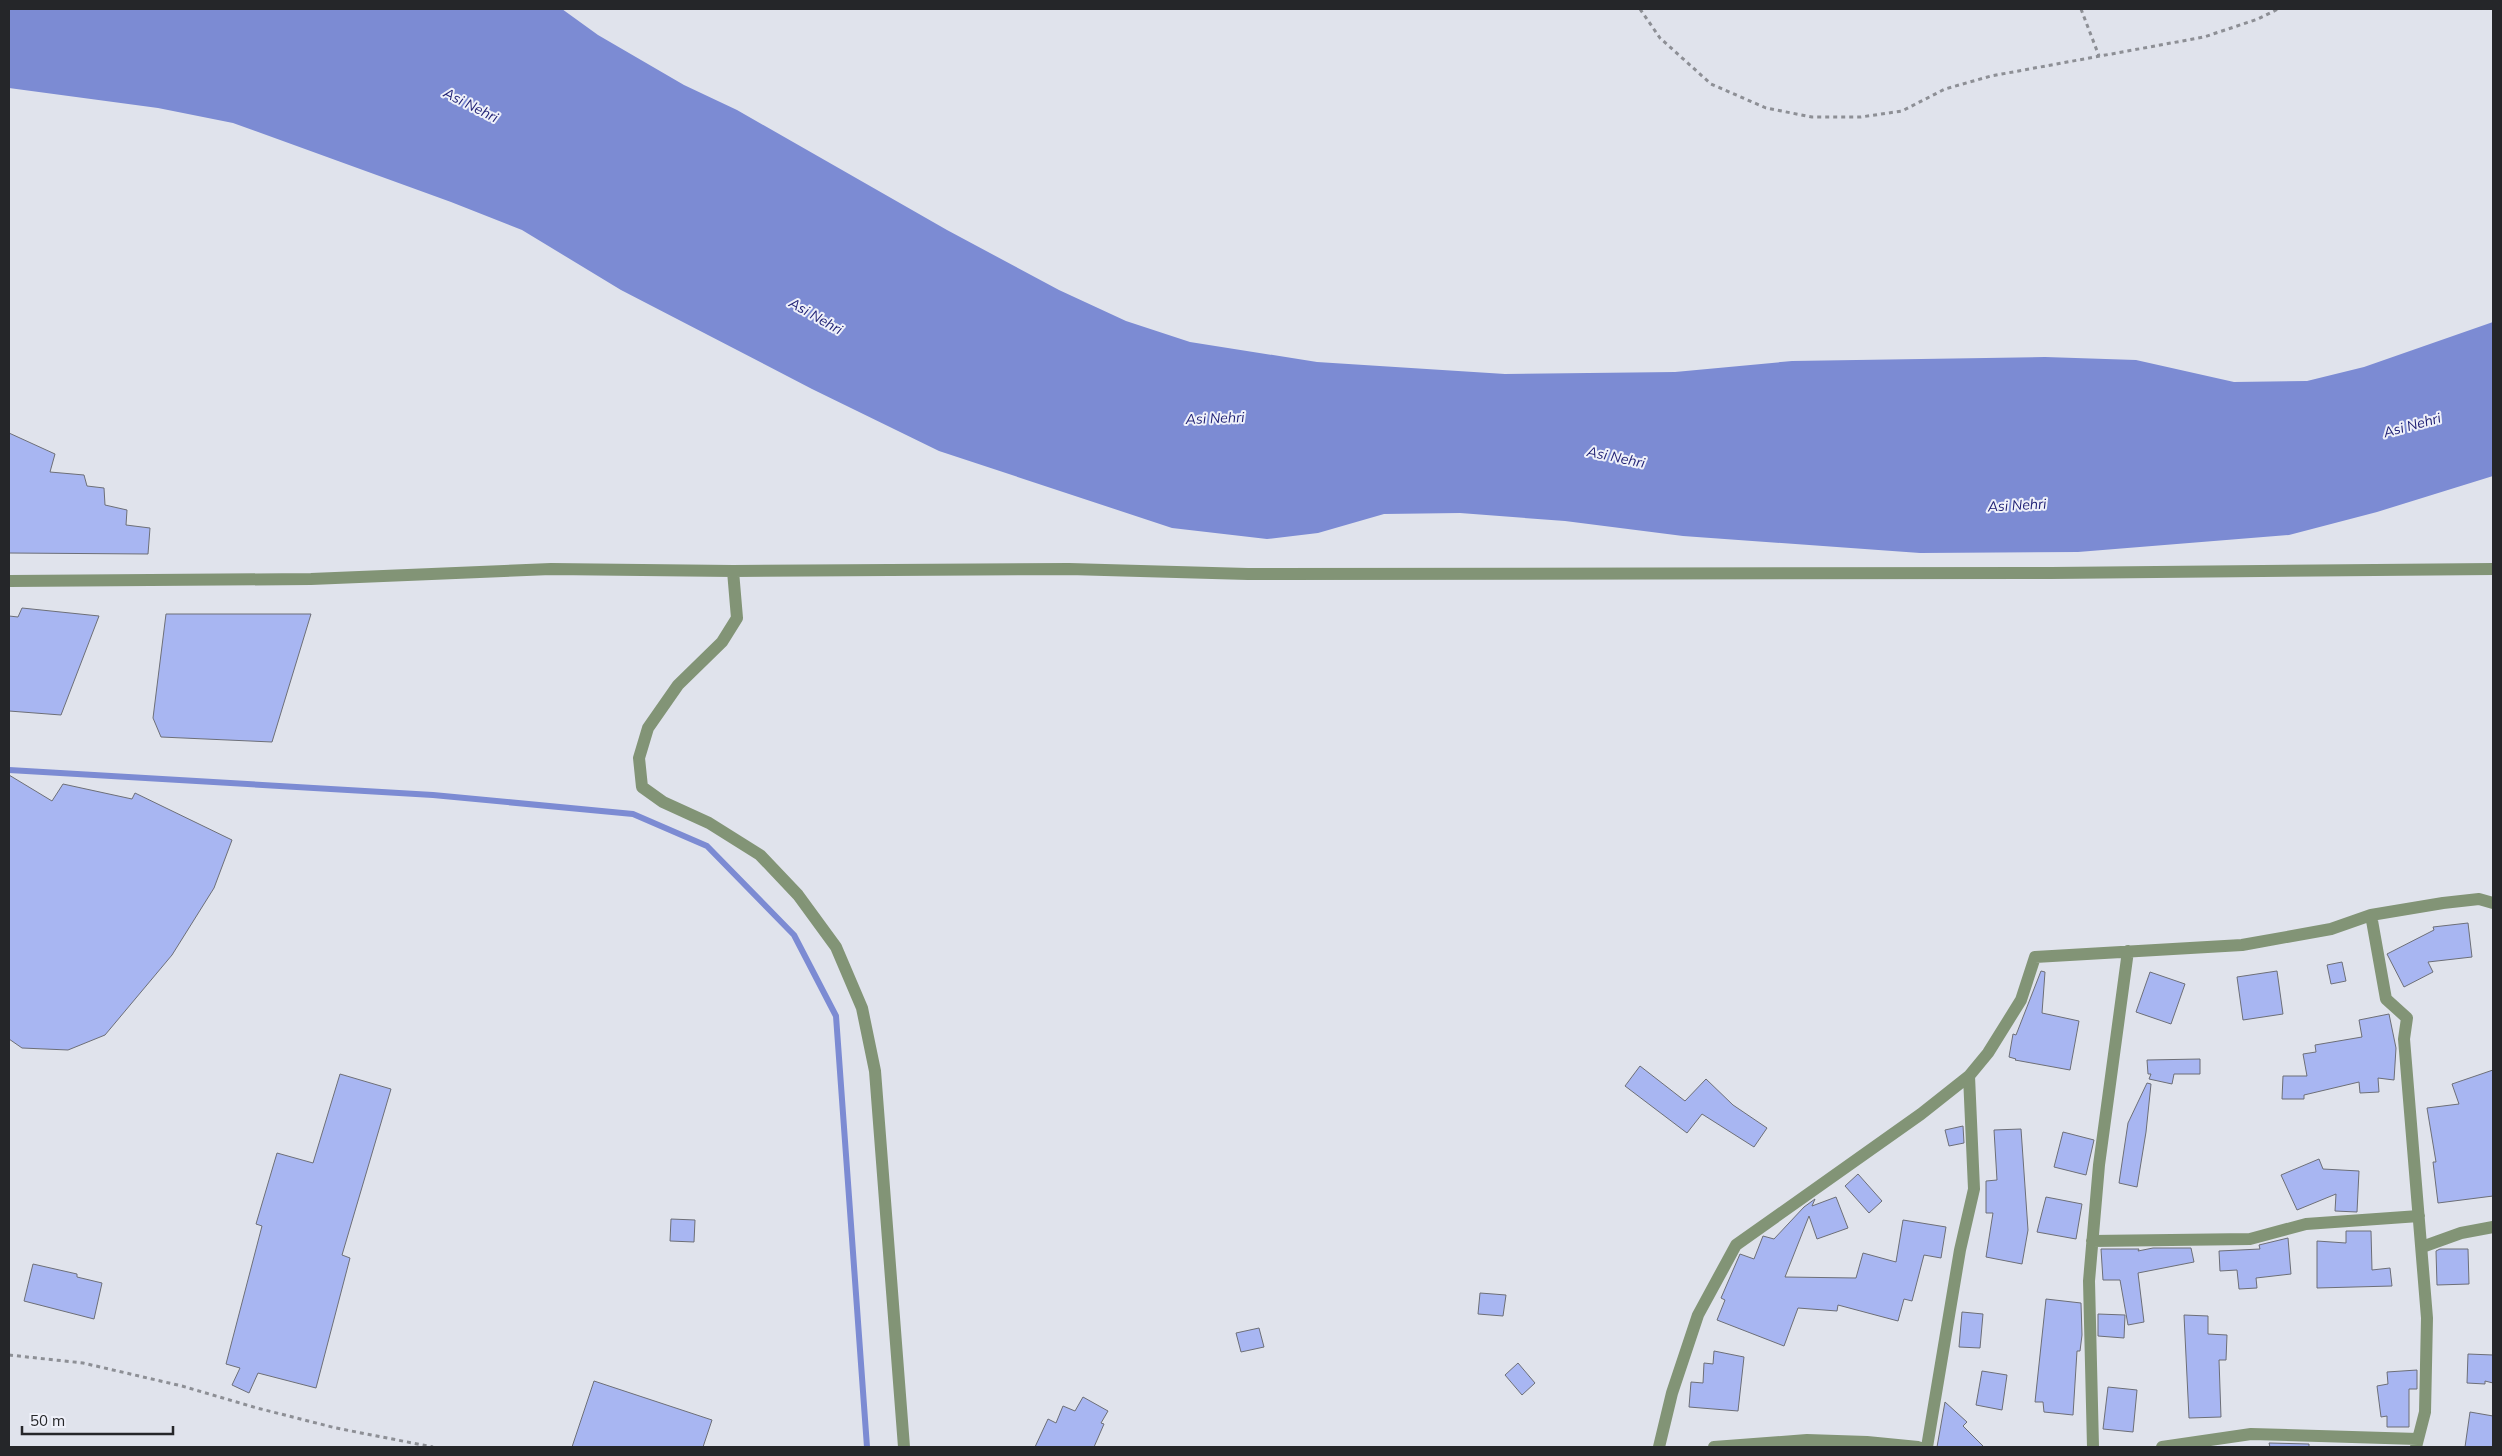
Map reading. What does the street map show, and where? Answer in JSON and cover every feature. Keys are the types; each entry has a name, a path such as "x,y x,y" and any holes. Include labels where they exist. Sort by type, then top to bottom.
{"street":[{"path":"9,581 311,579 551,569 733,571 1069,569 1248,574 1981,573 2493,569"},
{"path":"733,571 737,618 722,642 678,685 648,728 639,758 642,787 663,802 709,823 760,855 798,895 836,947 862,1008 876,1071 904,1447"},
{"path":"1659,1447 1672,1393 1698,1315 1736,1245 1921,1114 1969,1076 1988,1053 2021,1000 2035,957 2067,957 2128,951 2242,945 2331,928 2371,915 2443,903 2479,900 2493,903"},
{"path":"2162,1447 2251,1434 2417,1443 2425,1412 2427,1318 2404,1039 2407,1018 2386,999 2371,915"},
{"path":"2093,1447 2089,1281 2099,1165 2128,951"},
{"path":"1926,1447 1960,1250 1974,1189 1969,1076"},
{"path":"2092,1241 2250,1239 2306,1224 2419,1216"},
{"path":"2422,1247 2460,1233 2493,1227"},
{"path":"1714,1447 1808,1440 1867,1442 1918,1447"}],"path":[{"path":"1640,9 1660,38 1711,84 1766,108 1812,117 1861,117 1902,111 1945,89 1991,76 2204,37 2258,19 2278,9"},
{"path":"2081,9 2099,56"},
{"path":"9,1355 83,1363 182,1386 336,1428 434,1447"}],"water":[{"name":"Asi Nehri","path":"9,9 562,9 598,35 684,85 737,110 947,230 1059,290 1126,321 1190,342 1317,362 1505,374 1675,372 1792,361 2045,357 2136,360 2234,382 2307,381 2364,367 2493,322 2493,476 2377,512 2289,535 2078,552 1920,553 1683,536 1565,521 1460,513 1384,514 1318,533 1267,539 1172,528 939,451 812,389 621,290 522,230 451,202 233,123 158,108 9,88"}],"building":[{"path":"9,433 55,454 50,472 84,475 87,486 104,488 105,505 127,510 126,525 150,528 148,554 9,553"},
{"path":"22,608 99,616 61,715 9,711 9,616 18,617"},
{"path":"166,614 311,614 272,742 161,737 153,718"},
{"path":"9,775 52,801 63,784 132,799 135,793 232,840 214,888 172,955 105,1035 68,1050 22,1048 9,1039"},
{"path":"2468,923 2472,957 2428,962 2433,972 2404,987 2387,954 2434,930 2433,927"},
{"path":"2342,962 2346,981 2331,984 2327,965"},
{"path":"2041,971 2045,972 2042,1013 2079,1021 2070,1070 2015,1060 2009,1057 2013,1034 2016,1035"},
{"path":"2277,971 2283,1014 2243,1020 2237,977"},
{"path":"2150,972 2185,984 2171,1024 2136,1012"},
{"path":"2389,1014 2396,1048 2394,1080 2378,1078 2379,1092 2360,1093 2359,1082 2304,1095 2304,1099 2282,1099 2283,1076 2307,1076 2303,1054 2316,1052 2315,1045 2362,1037 2359,1020"},
{"path":"2200,1059 2200,1074 2174,1074 2172,1084 2149,1079 2151,1074 2148,1074 2147,1060"},
{"path":"1640,1066 1685,1101 1706,1079 1733,1105 1767,1128 1754,1147 1702,1114 1687,1133 1625,1086"},
{"path":"2493,1070 2493,1196 2438,1203 2433,1162 2436,1162 2427,1108 2459,1104 2452,1084"},
{"path":"340,1074 391,1089 342,1255 350,1258 316,1388 258,1373 249,1393 232,1385 240,1368 226,1364 262,1226 256,1224 277,1153 313,1163"},
{"path":"2147,1083 2151,1084 2146,1132 2137,1187 2119,1183 2128,1123"},
{"path":"1963,1126 1964,1143 1949,1146 1945,1130"},
{"path":"2021,1129 2028,1230 2022,1264 1986,1257 1993,1213 1986,1213 1986,1181 1997,1180 1994,1130"},
{"path":"2063,1132 2094,1140 2086,1175 2054,1167"},
{"path":"2319,1159 2323,1169 2359,1171 2357,1212 2335,1211 2336,1194 2297,1210 2281,1175"},
{"path":"1858,1174 1882,1201 1869,1213 1845,1186"},
{"path":"1836,1197 1848,1228 1817,1239 1809,1216 1785,1277 1856,1278 1863,1253 1896,1262 1903,1220 1946,1227 1941,1258 1924,1255 1912,1301 1904,1299 1898,1321 1838,1305 1837,1311 1798,1308 1784,1346 1717,1320 1725,1300 1721,1298 1740,1254 1754,1259 1763,1236 1774,1239 1804,1207 1815,1199 1812,1206"},
{"path":"2046,1197 2082,1204 2076,1239 2037,1232"},
{"path":"671,1219 695,1220 694,1242 670,1241"},
{"path":"2346,1231 2371,1231 2372,1270 2390,1268 2392,1286 2317,1288 2317,1241 2346,1243"},
{"path":"2288,1238 2291,1274 2256,1278 2257,1288 2239,1289 2237,1270 2220,1271 2219,1251 2260,1249 2259,1245"},
{"path":"2153,1248 2191,1248 2194,1262 2138,1273 2144,1322 2128,1325 2120,1280 2103,1280 2101,1249 2139,1249 2138,1251"},
{"path":"2440,1249 2468,1249 2469,1284 2437,1285 2436,1251"},
{"path":"33,1264 77,1274 77,1277 102,1283 94,1319 24,1301"},
{"path":"1480,1293 1506,1295 1503,1316 1478,1314"},
{"path":"2046,1299 2081,1303 2082,1335 2080,1351 2077,1351 2073,1415 2044,1412 2043,1402 2035,1402"},
{"path":"1962,1312 1983,1314 1980,1348 1959,1347"},
{"path":"2098,1314 2125,1315 2124,1338 2098,1336"},
{"path":"2184,1315 2208,1316 2208,1334 2227,1335 2226,1360 2219,1360 2221,1417 2189,1418"},
{"path":"1259,1328 1264,1347 1241,1352 1236,1333"},
{"path":"1714,1351 1744,1357 1738,1411 1689,1407 1691,1382 1703,1383 1704,1363 1713,1364"},
{"path":"2468,1354 2493,1355 2493,1383 2485,1381 2485,1384 2467,1383"},
{"path":"1518,1363 1535,1383 1522,1395 1505,1375"},
{"path":"2417,1370 2417,1389 2409,1389 2409,1427 2387,1427 2387,1416 2381,1417 2377,1386 2388,1384 2387,1372"},
{"path":"1982,1371 2007,1375 2002,1410 1976,1405"},
{"path":"594,1381 712,1420 703,1447 572,1447"},
{"path":"2108,1387 2137,1390 2133,1432 2103,1429"},
{"path":"1083,1397 1108,1411 1101,1423 1104,1424 1094,1447 1035,1447 1048,1419 1056,1423 1063,1406 1075,1411"},
{"path":"1945,1402 1967,1422 1963,1426 1984,1447 1937,1447"},
{"path":"2470,1412 2493,1416 2493,1447 2465,1447"},
{"path":"2269,1443 2309,1444 2309,1447 2270,1447"}],"waterway":[{"path":"9,770 433,795 633,814 707,846 794,935 836,1016 867,1447"}]}
